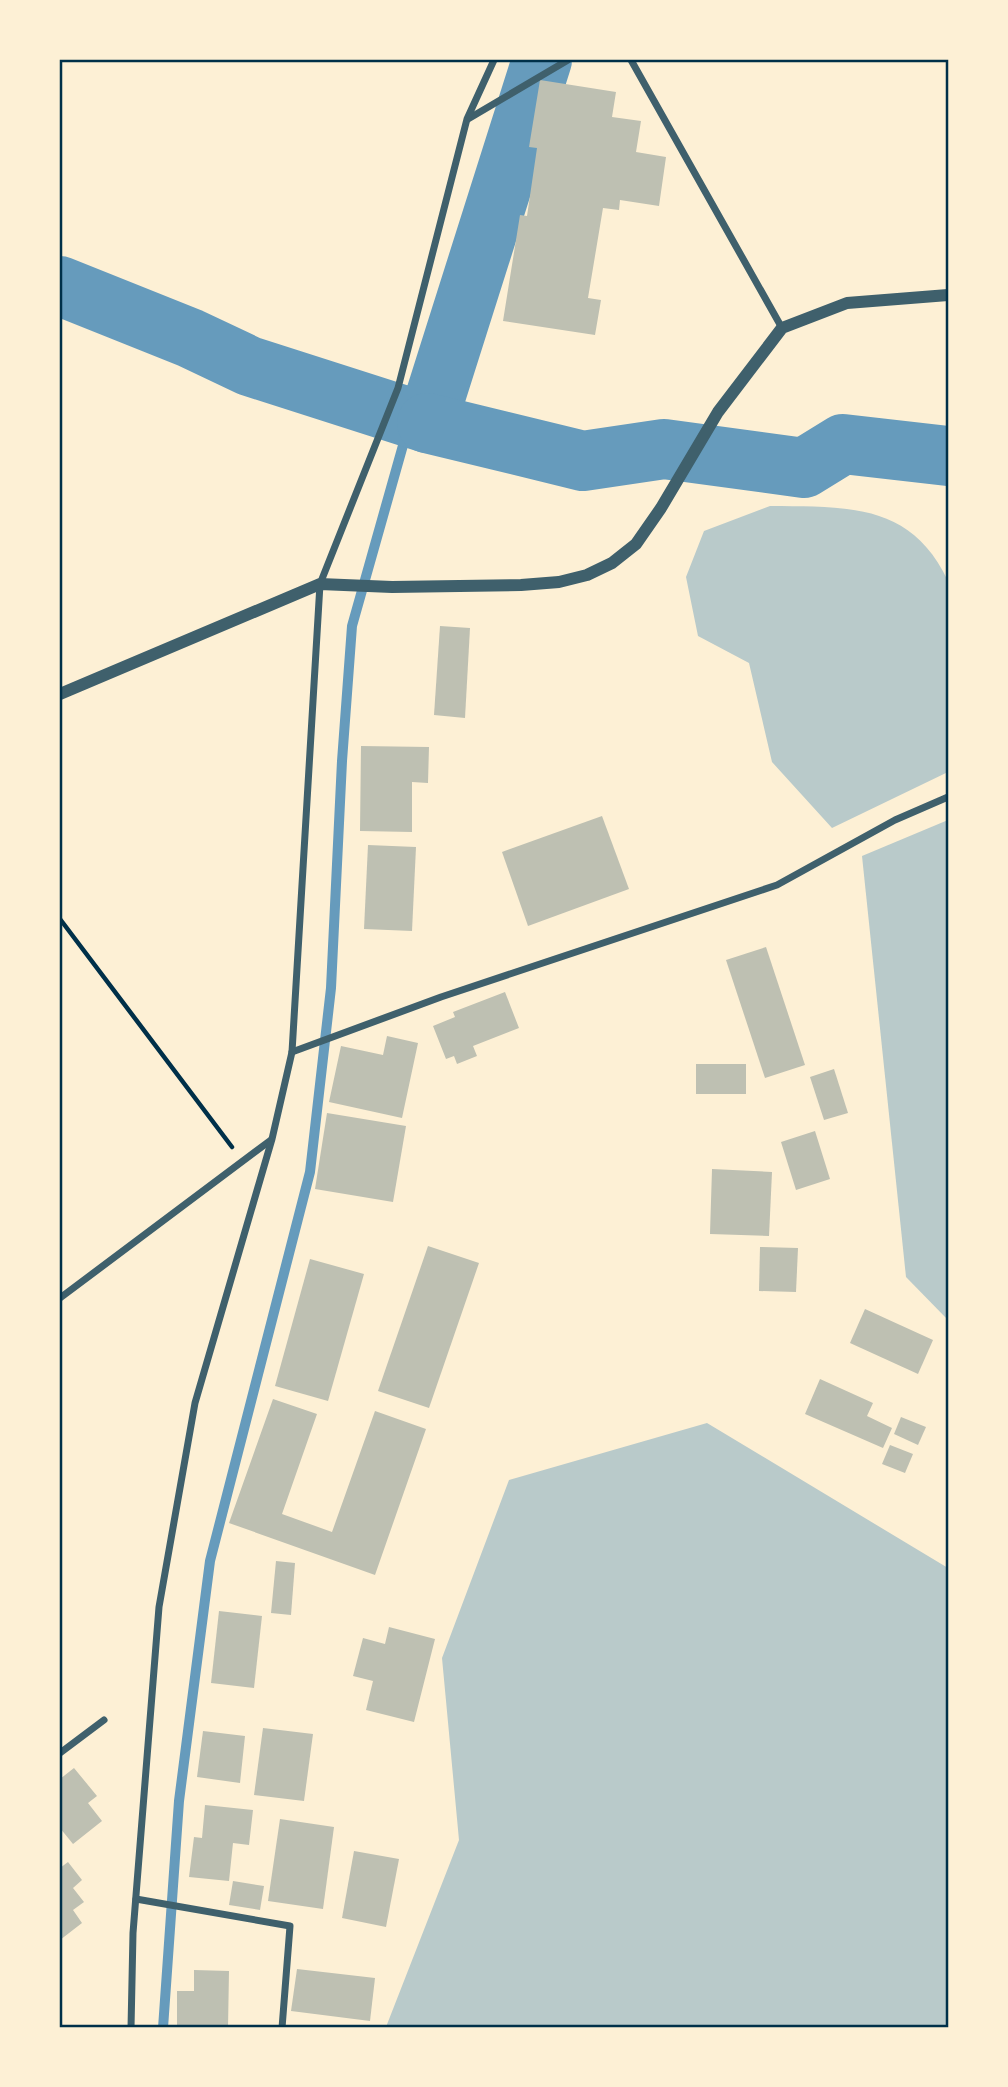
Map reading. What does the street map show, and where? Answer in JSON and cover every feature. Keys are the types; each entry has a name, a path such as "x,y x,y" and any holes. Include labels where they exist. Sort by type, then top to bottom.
{"street":[{"path":"131,2028 136,1899 159,1607 195,1403 272,1139 292,1052 320,584 398,388 467,119 494,60"},
{"path":"467,119 568,60"},
{"path":"631,60 782,328"},
{"path":"60,694 320,584 392,587 559,582 587,575 612,563 636,544 662,508 718,412 782,328 846,303 948,295"},
{"path":"292,1052 454,992 777,885 895,820 948,797"},
{"path":"60,1298 272,1139"},
{"path":"60,1753 104,1720"},
{"path":"136,1899 290,1926 282,2028"}],"path":[{"path":"60,919 243,1161"}],"shaded area":[{"path":"770,506 825,507 874,514 915,536 933,555 948,581 948,772 832,828 772,762 749,663 698,636 686,577 704,531"},
{"path":"948,820 948,1320 906,1277 862,856"},
{"path":"707,1423 948,1568 948,2027 386,2027 459,1840 442,1658 509,1480"}],"building":[{"path":"540,80 616,92 612,117 641,121 636,152 666,157 659,206 620,200 619,210 603,208 588,298 601,300 595,335 503,321 520,215 527,216 537,148 529,147"},
{"path":"440,626 470,628 465,718 434,715"},
{"path":"361,746 429,747 428,783 412,782 412,832 360,831"},
{"path":"602,816 629,889 528,926 502,852"},
{"path":"368,845 416,847 412,931 364,929"},
{"path":"766,947 805,1065 765,1078 726,960"},
{"path":"505,992 519,1028 473,1046 477,1056 457,1064 454,1056 446,1059 433,1026 455,1017 453,1012"},
{"path":"387,1036 418,1043 402,1118 329,1102 341,1046 383,1055"},
{"path":"696,1064 746,1064 746,1094 696,1094"},
{"path":"834,1069 848,1113 824,1120 810,1077"},
{"path":"327,1113 406,1126 393,1202 315,1189"},
{"path":"815,1131 830,1179 796,1190 781,1142"},
{"path":"712,1169 772,1172 769,1236 710,1234"},
{"path":"428,1246 479,1263 429,1408 378,1391"},
{"path":"760,1247 798,1248 796,1292 759,1291"},
{"path":"310,1259 364,1274 328,1401 275,1386"},
{"path":"865,1309 933,1340 918,1374 850,1343"},
{"path":"820,1379 873,1403 867,1416 892,1428 883,1448 805,1414"},
{"path":"273,1399 317,1414 282,1514 332,1532 375,1411 426,1429 375,1575 229,1523"},
{"path":"901,1417 926,1427 918,1445 894,1434"},
{"path":"890,1445 913,1454 905,1473 882,1464"},
{"path":"276,1561 295,1563 291,1615 271,1613"},
{"path":"219,1611 262,1616 254,1688 211,1683"},
{"path":"389,1627 435,1639 414,1722 366,1710 373,1681 353,1676 363,1638 385,1644"},
{"path":"263,1728 313,1734 304,1801 254,1795"},
{"path":"203,1731 245,1736 240,1783 197,1777"},
{"path":"74,1768 97,1796 88,1803 102,1821 73,1844 60,1828 60,1779"},
{"path":"205,1805 253,1810 249,1845 233,1843 229,1881 189,1877 194,1837 202,1838"},
{"path":"280,1819 334,1827 323,1909 268,1901"},
{"path":"354,1851 399,1859 386,1927 342,1918"},
{"path":"68,1862 82,1880 73,1888 84,1902 73,1910 82,1923 60,1940 60,1868"},
{"path":"233,1881 264,1886 260,1910 229,1905"},
{"path":"297,1969 375,1978 370,2021 291,2011"},
{"path":"194,1970 229,1971 228,2028 177,2028 177,1991 194,1991"}],"waterway":[{"path":"60,286 190,338 249,366 427,423 542,60"},
{"path":"163,2028 179,1801 210,1561 310,1172 331,988 342,761 352,626 411,417"},
{"path":"427,423 583,461 664,449 804,468 843,444 948,456"}]}
